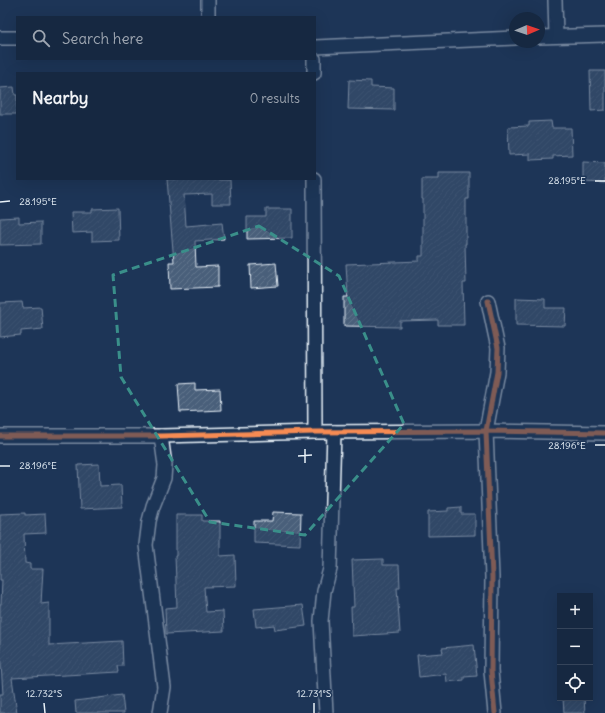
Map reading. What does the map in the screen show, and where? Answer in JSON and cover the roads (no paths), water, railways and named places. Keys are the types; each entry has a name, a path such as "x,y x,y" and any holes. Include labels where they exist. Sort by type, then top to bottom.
{"street":[{"path":"208,0 208,16"},
{"path":"555,0 556,36"},
{"path":"545,37 605,35"},
{"path":"0,38 16,38"},
{"path":"316,47 509,38"},
{"path":"314,60 314,72"},
{"path":"314,180 315,432"},
{"path":"488,301 498,348 497,372 486,431 492,577 491,671 495,713"},
{"path":"0,436 161,436 315,432 486,431 605,433"},
{"path":"326,713 321,621 324,591 330,569 334,432"},
{"path":"160,713 164,687 146,545 149,521 153,506 164,478 165,465 161,436"}]}
